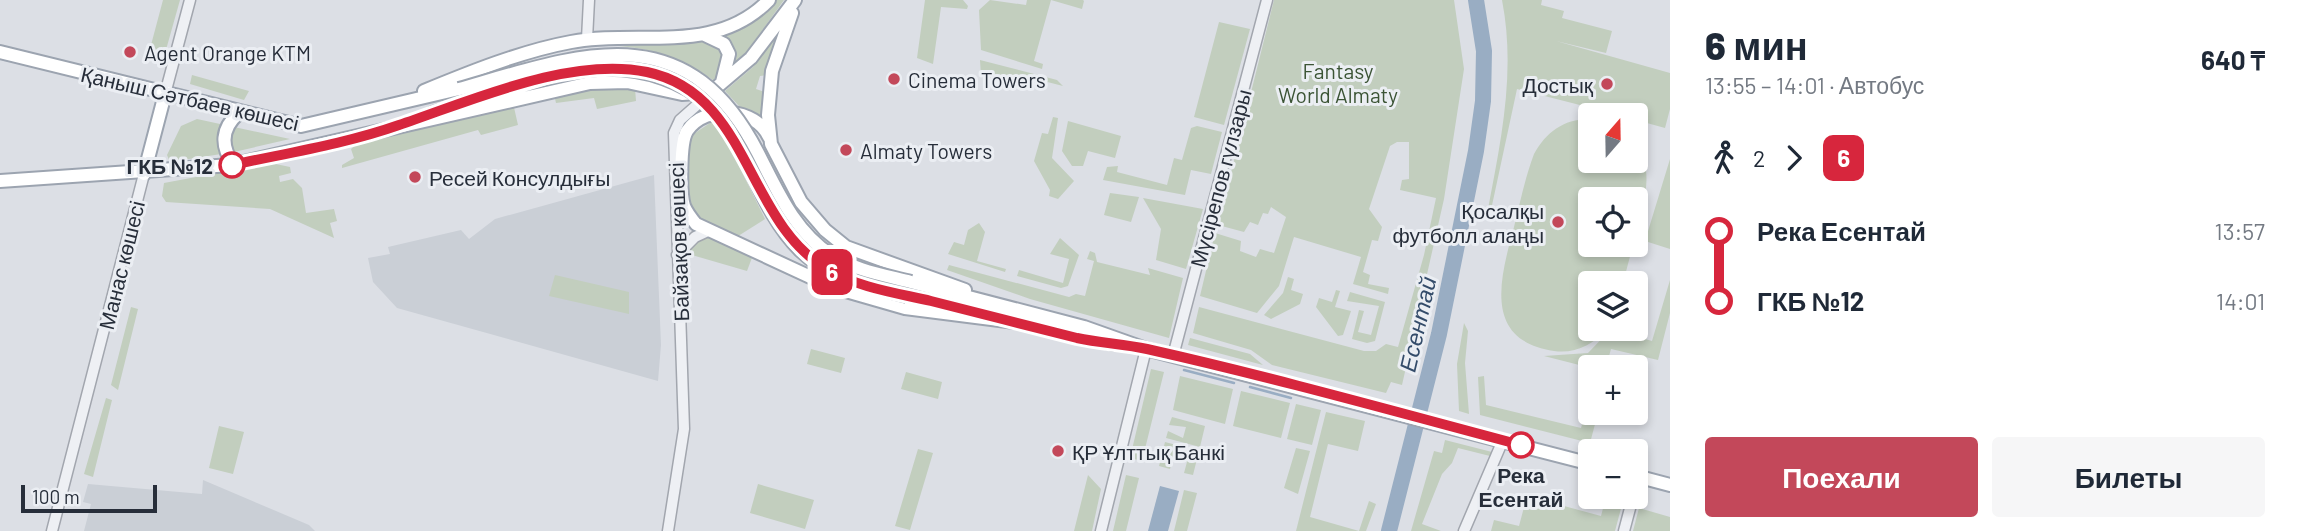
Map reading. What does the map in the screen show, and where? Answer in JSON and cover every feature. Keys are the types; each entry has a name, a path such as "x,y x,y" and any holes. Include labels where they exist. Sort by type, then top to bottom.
{"main road":[{"path":"393,105 452,79 547,48 587,39 705,35 745,20 768,0"},
{"path":"769,136 772,71 796,0"},
{"name":"Байзақов көшесі","path":"716,89 751,58 796,0"},
{"path":"0,181 144,174 234,165 396,126 607,81 645,85 682,94 716,89 729,66 729,54 724,44 705,35"},
{"name":"Қаныш Сәтбаев көшесі","path":"0,52 301,127 393,105 461,95 591,69 631,69 673,81 708,104 725,123 774,216 801,251 837,275 907,296 1016,316"},
{"name":"Қаныш Сәтбаев көшесі","path":"396,126 461,95 561,60 588,55 646,57 676,67 712,88 737,114 789,212 822,249 853,266 911,282 1080,339 1146,349 1578,460"},
{"name":"Манас көшесі","path":"144,174 165,94"},
{"path":"234,165 225,149 224,132 228,122 239,113"},
{"path":"738,113 758,121 769,136 801,202 835,240 860,253 915,270 1016,316 905,308 874,300 802,275 708,231 689,216 683,204 683,141 688,130 707,117 738,113"},
{"path":"1648,480 1670,485"}],"street":[{"name":"Манас көшесі","path":"165,94 190,0"},
{"path":"587,39 589,0"},
{"name":"Мүсірепов гүлзары","path":"1173,356 1267,0"},
{"name":"Байзақов көшесі","path":"668,531 684,429 674,130 680,120 716,89"},
{"name":"Манас көшесі","path":"52,531 144,174"},
{"path":"677,254 695,237 708,231"},
{"path":"1101,531 1146,349"},
{"path":"1464,531 1503,440"},
{"path":"1624,531 1630,509"}],"shaded area":[{"path":"654,175 661,345 658,381 397,308 373,282 368,258 390,254 388,247 461,230 469,239 495,219"},
{"path":"203,480 309,525 315,531 84,531 91,504 83,502 88,484 202,494"}],"green space":[{"path":"163,0 180,0 162,64 147,60"},
{"path":"773,0 784,0 736,67 733,49 721,36 731,32"},
{"path":"925,0 963,0 968,6 967,9 941,7 933,64 917,58"},
{"path":"990,0 1026,5 1027,0 1051,0 1034,61 1043,64 1042,69 981,50 979,10"},
{"path":"1051,0 1083,0 1084,1 1082,9"},
{"name":"Fantasy World Almaty","path":"1274,0 1454,0 1464,69 1444,199 1402,385 1391,382 1386,393 1272,365 1251,350 1193,333 1199,307 1364,351 1376,351 1386,344 1398,347 1424,255 1436,198 1400,190 1402,180 1409,179 1409,142 1397,142 1390,146 1369,209 1382,227 1378,241 1372,240 1363,272 1370,275 1368,284 1389,288 1388,294 1353,284 1361,257 1294,237 1279,286 1257,313 1200,296 1215,233 1241,241 1240,251 1256,257 1260,249 1274,253 1286,217 1271,207 1268,214 1263,213 1258,225 1250,222 1244,232 1218,225"},
{"path":"1502,0 1542,0 1541,5 1564,11 1562,18 1612,31 1606,53 1556,41 1670,73 1670,109 1665,128 1648,123 1648,103 1578,105 1517,89 1491,210 1488,209 1505,105 1508,53"},
{"path":"1219,22 1250,29 1224,125 1194,117"},
{"path":"783,27 767,75 760,76 756,89 765,92 764,119 739,106 725,91 753,67"},
{"path":"712,41 724,49 717,83 671,57 619,46"},
{"path":"980,60 1057,80 1063,86 1032,78 1030,86 1019,83 1018,86 981,76"},
{"path":"192,75 249,91 244,100 190,84"},
{"path":"631,86 635,88 636,101 597,109 594,98 556,103 554,94"},
{"path":"513,103 518,125 481,135 478,130 342,168 342,165 354,158 351,149 362,140"},
{"path":"1053,117 1058,118 1052,158 1074,181 1058,199 1049,196 1050,190 1034,161 1042,133 1048,134"},
{"path":"197,119 290,139 234,152 170,162 167,155 181,126"},
{"name":"Қосалқы футболл алаңы","path":"1578,120 1578,173 1646,173 1646,187 1578,187 1578,257 1630,257 1626,271 1578,271 1578,341 1594,341 1583,347 1561,352 1531,345 1515,334 1506,320 1502,285 1504,266 1534,154 1550,133"},
{"path":"713,121 726,139 765,219 735,238 700,220 691,208 688,196 689,137"},
{"path":"1068,121 1121,136 1115,158 1088,151 1083,166 1072,166 1062,151"},
{"path":"1197,126 1222,132 1211,174 1191,170 1185,195 1103,180 1107,167 1118,166 1117,172 1167,185 1174,158 1182,160 1191,128"},
{"path":"1670,159 1670,249 1648,242 1648,231"},
{"path":"271,163 290,167 291,173 279,176 280,182 293,179 302,188 306,213 334,209 337,221 330,223 334,238 270,209 166,202 162,196 164,183"},
{"path":"1110,193 1139,197 1131,222 1104,215"},
{"path":"1143,198 1203,209 1186,269 1156,260 1161,229"},
{"path":"979,223 985,232 977,261 1006,269 1005,272 948,254 954,242 964,245 968,230"},
{"path":"704,238 716,238 753,255 747,271 685,253 693,244"},
{"path":"1060,238 1079,255 1068,286 1061,288 1017,276 1019,270 1063,283 1069,259 1050,254"},
{"path":"1090,251 1095,253 1097,262 1150,275 1148,268 1183,278 1169,338 1030,299 947,270 949,265 1069,297 1076,294 1085,296 1094,261 1087,259"},
{"path":"555,275 629,292 629,314 549,296"},
{"path":"1288,277 1294,279 1291,290 1303,294 1300,304 1271,319 1264,315 1283,293"},
{"path":"1670,280 1670,313 1658,360 1648,358 1648,355 1611,349 1609,355 1578,355 1578,365 1544,356 1588,353 1600,341 1652,341"},
{"path":"1336,290 1340,291 1335,307 1351,311 1343,335 1338,336 1316,307 1319,298 1332,302"},
{"path":"1350,292 1385,302 1375,341 1367,343 1352,339 1359,310 1364,311 1358,332 1371,335 1379,306 1347,301"},
{"path":"131,307 138,309 118,390 111,385"},
{"path":"1464,323 1468,331 1465,363 1469,414 1459,411 1457,364"},
{"path":"1190,338 1250,354 1263,365 1188,345"},
{"path":"811,349 845,358 841,373 807,364"},
{"path":"1151,369 1164,372 1142,461 1130,458"},
{"path":"906,372 942,382 938,399 901,389"},
{"path":"1180,376 1233,389 1225,424 1173,410"},
{"path":"1484,376 1486,405 1581,428 1582,425 1595,425 1591,439 1578,440 1480,415 1478,377"},
{"path":"1241,391 1290,403 1281,438 1233,426"},
{"path":"106,398 112,400 93,477 84,474"},
{"path":"1296,404 1321,410 1312,445 1287,439"},
{"path":"1326,412 1365,421 1358,451 1328,444 1310,517 1359,531 1296,531"},
{"path":"1172,417 1205,426 1200,447 1166,438 1168,431 1183,438 1186,427 1169,425"},
{"path":"219,426 244,432 233,474 209,468"},
{"path":"1445,440 1492,452 1490,456 1458,448 1452,463 1442,474 1422,524 1441,531 1411,531 1434,451 1442,453"},
{"path":"1165,442 1199,451 1193,475 1184,473 1187,462 1173,458 1170,469 1159,466"},
{"path":"1296,448 1310,451 1298,494 1284,488"},
{"path":"918,449 933,453 910,530 895,526"},
{"path":"1088,475 1101,489 1092,531 1074,531"},
{"path":"1126,475 1139,478 1126,531 1113,531"},
{"path":"758,484 814,500 805,529 750,513"},
{"path":"1184,490 1197,493 1187,531 1174,531"},
{"path":"1527,496 1601,516 1603,509 1621,509 1615,531 1491,531 1494,520 1519,526"},
{"path":"1369,501 1376,504 1366,531 1359,531"},
{"path":"1639,509 1670,517 1670,531 1633,531"}],"water":[{"path":"1160,486 1179,491 1168,531 1148,531"}],"waterway":[{"name":"Есентай","path":"1389,531 1439,334 1476,151 1483,101 1484,51 1476,0"},
{"path":"1184,370 1234,383"},
{"path":"1250,387 1291,398"}],"bus line":[{"name":"6","path":"232,165 396,126 462,101 566,73 598,68 649,72 673,81 708,104 735,138 774,216 789,238 811,260 837,275 907,296 1080,339 1146,349 1521,445"}],"place":[{"name":"Agent Orange KTM","path":"130,52"},
{"name":"Cinema Towers","path":"894,79"},
{"name":"Достық","path":"1607,84"},
{"name":"Almaty Towers","path":"846,150"},
{"name":"ГКБ №12","path":"232,165"},
{"name":"Ресей Консулдығы","path":"415,177"},
{"name":"Қосалқы футболл алаңы","path":"1558,222"},
{"name":"Река Есентай","path":"1521,445"},
{"name":"ҚР Ұлттық Банкі","path":"1058,451"}]}
